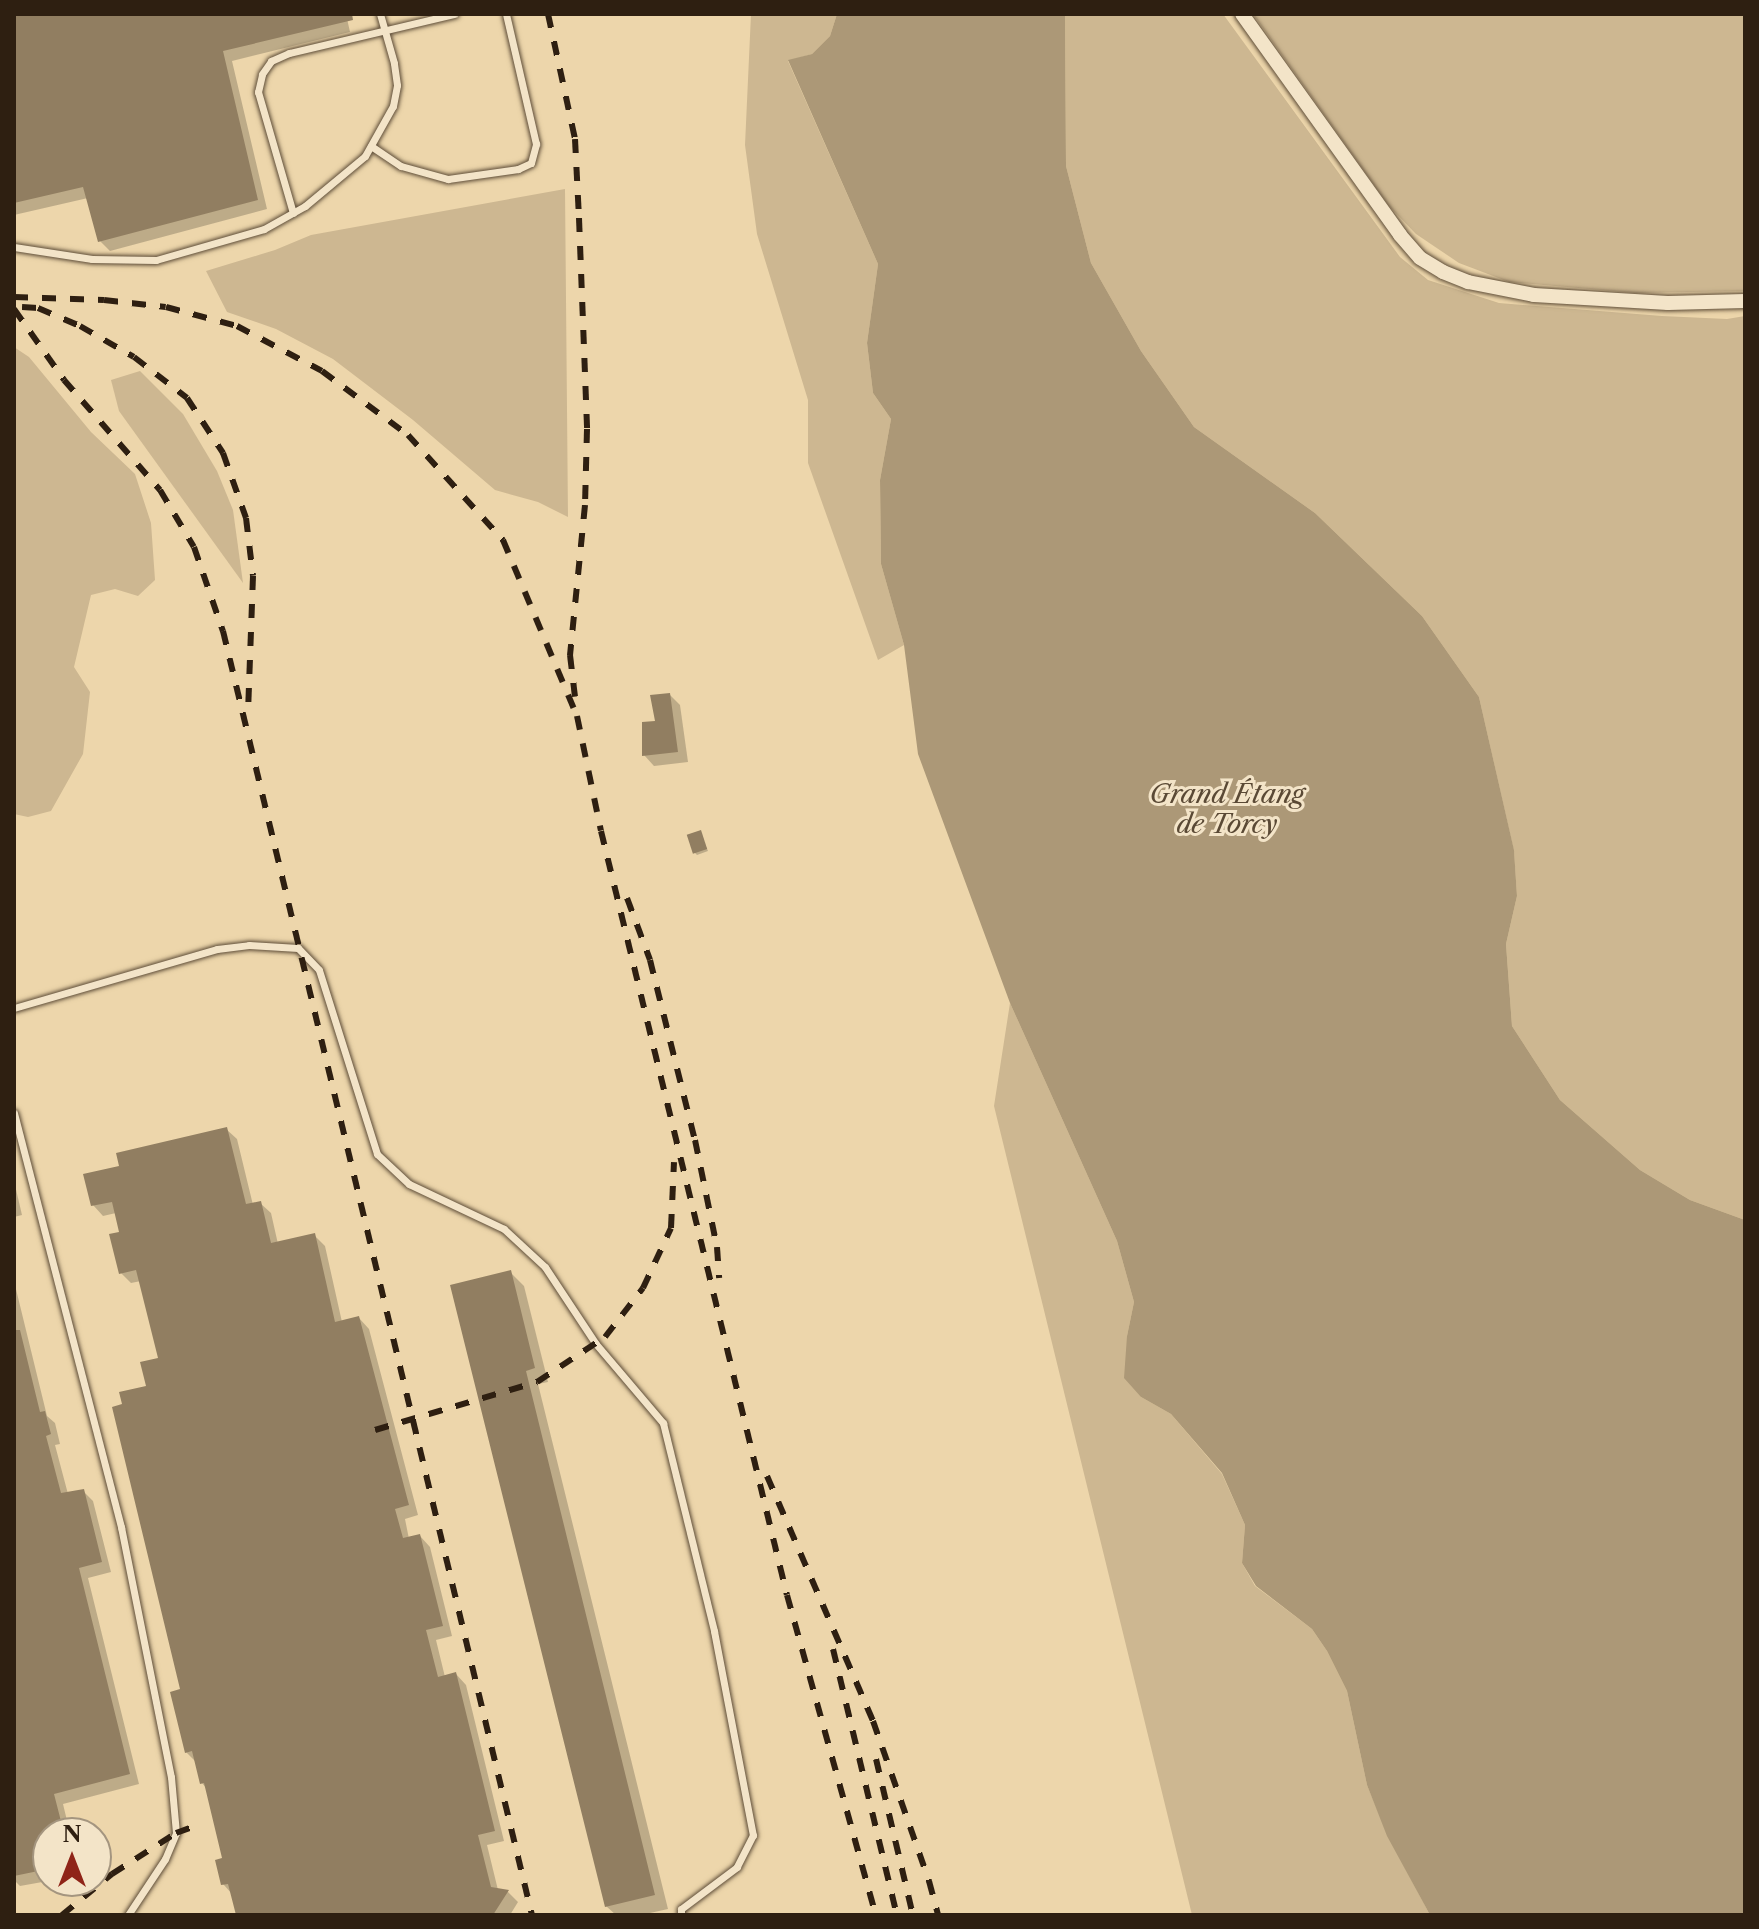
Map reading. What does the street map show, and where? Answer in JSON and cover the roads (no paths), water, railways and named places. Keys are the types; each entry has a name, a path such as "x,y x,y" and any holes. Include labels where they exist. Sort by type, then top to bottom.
{"street":[{"path":"1242,14 1400,235 1420,258 1443,272 1468,282 1534,295 1668,303 1745,301"}],"lane":[{"path":"14,247 92,259 156,260 251,233 293,213 338,179 371,146 393,106 397,85 380,14"},
{"path":"293,213 258,92 262,74 271,61 289,53 454,14"},
{"path":"371,146 401,166 448,179 518,169 531,163 536,144 506,14"},
{"path":"14,1008 217,949 249,945 298,948 319,970 377,1154 409,1184 504,1229 545,1267 596,1344 663,1423 714,1631 753,1835 737,1867 681,1909 681,1915"},
{"path":"14,1113 121,1527 171,1777 176,1833 165,1859 128,1915"}],"water":[{"name":"Grand Étang de Torcy","path":"837,14 1065,14 1066,166 1091,263 1141,351 1194,427 1315,513 1422,616 1479,697 1514,850 1517,896 1506,944 1512,1026 1560,1100 1640,1170 1690,1200 1745,1220 1745,1915 1430,1915 1387,1836 1367,1785 1347,1691 1327,1651 1312,1629 1256,1586 1242,1563 1245,1525 1222,1473 1171,1414 1141,1397 1124,1378 1127,1336 1134,1302 1117,1241 1010,1003 918,754 904,645 881,564 880,480 891,419 873,393 867,343 878,264 788,60 812,54 830,36"}],"railway":[{"path":"548,14 575,139 579,218 587,429 585,505 570,655 575,697"},
{"path":"14,297 104,300 166,307 237,326 322,371 408,435 503,540 577,716 601,831 787,1595 876,1915"},
{"path":"22,307 38,308 80,326 134,357 187,398 223,453 246,518 253,576 248,712"},
{"path":"14,309 64,380 160,490 194,547 223,631 532,1915"},
{"path":"627,898 650,960 695,1140 717,1247 719,1278"},
{"path":"375,1430 537,1382 605,1337 643,1288 671,1228 674,1162"},
{"path":"767,1476 873,1721 938,1915"},
{"path":"833,1649 897,1915"},
{"path":"876,1759 913,1915"},
{"path":"62,1915 112,1874 176,1833 198,1825"}]}
